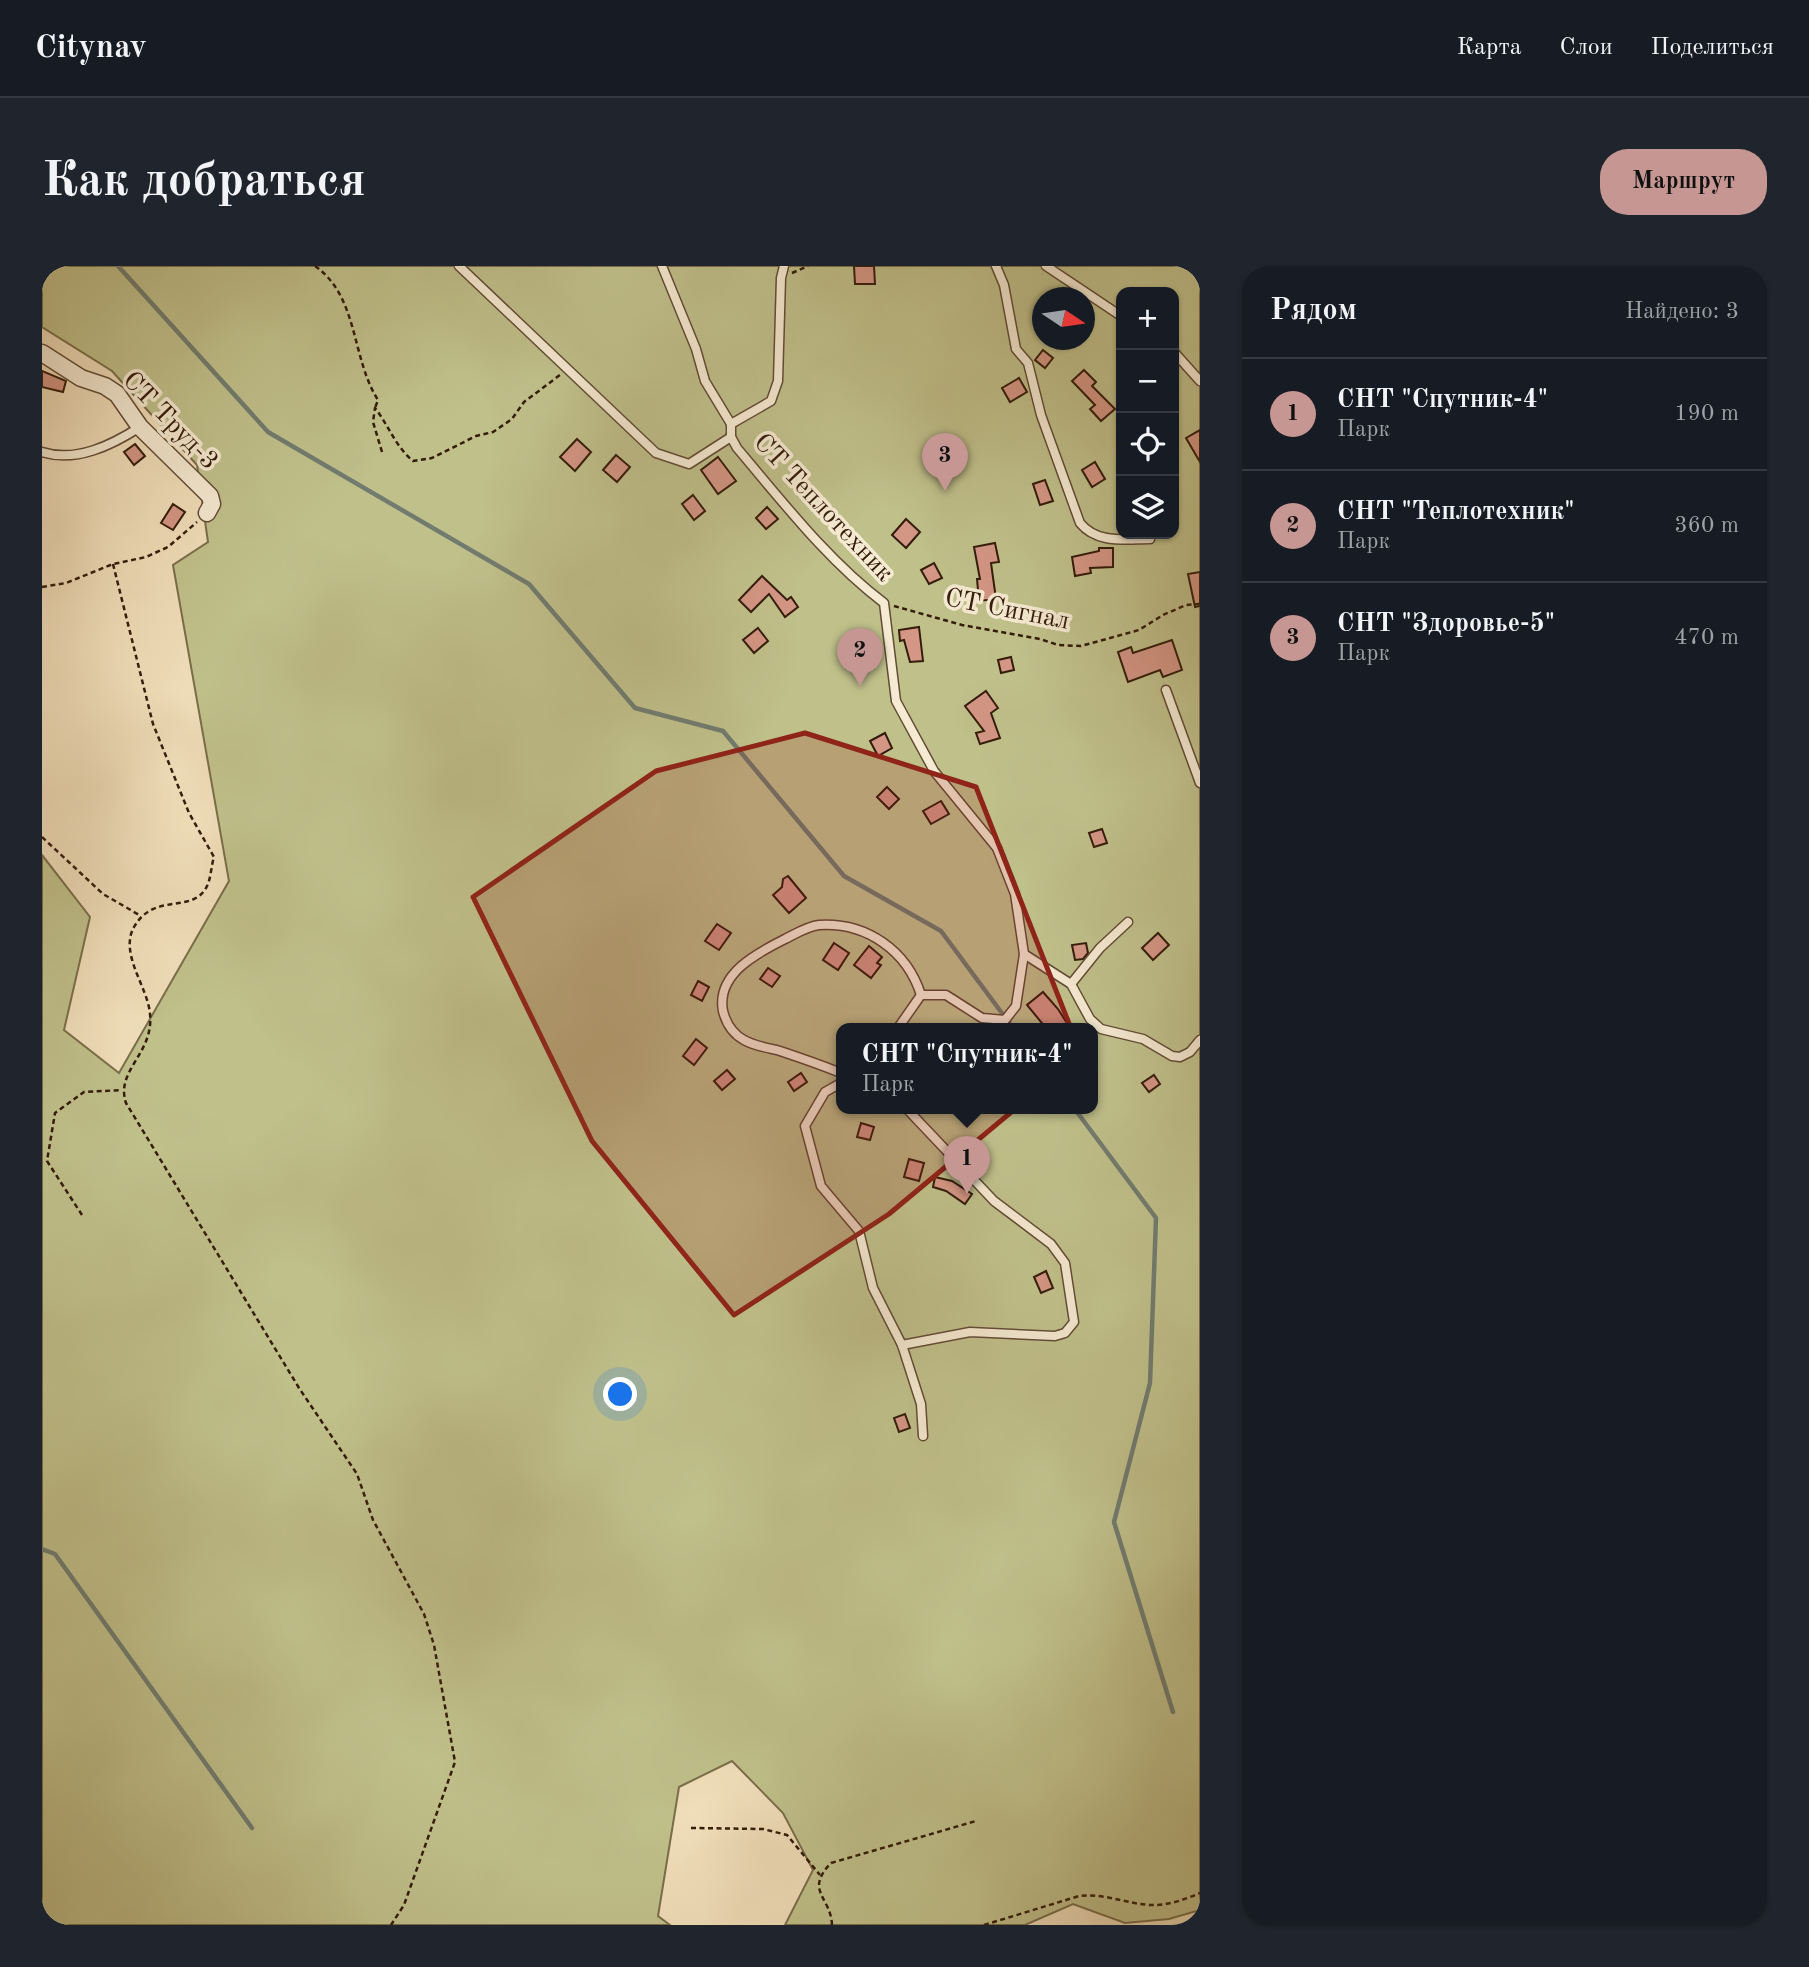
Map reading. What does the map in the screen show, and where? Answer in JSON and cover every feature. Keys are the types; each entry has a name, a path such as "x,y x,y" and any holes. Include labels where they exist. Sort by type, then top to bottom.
{"street":[{"name":"СТ Труд-3","path":"42,352 82,378 105,386 117,394 140,428 210,496 212,504 207,513"}],"lane":[{"path":"459,266 656,453 688,464 731,437 730,424 705,381 696,349 662,266"},
{"path":"730,424 771,401 778,381 781,278 784,266"},
{"path":"996,266 1004,285 1016,349 1028,363 1041,415 1080,523 1086,530 1116,539"},
{"path":"1046,266 1116,313"},
{"path":"1179,358 1200,381"},
{"path":"42,452 77,453 102,448 140,428"},
{"name":"СТ Теплотехник","path":"731,437 794,514 867,591 884,603 896,701 934,771 997,848 1015,894 1024,954 1016,1006 1005,1020 982,1018 946,995 921,995"},
{"path":"1166,690 1200,783"},
{"path":"1071,984 1100,948 1128,922"},
{"path":"836,1071 744,1041 726,1023 722,1003 724,988 743,964 766,949 817,925 845,926 867,934 900,953 915,975 921,995 901,1023"},
{"path":"1024,954 1071,984 1095,1023"},
{"path":"1098,1026 1143,1039 1172,1056 1180,1057 1190,1052 1200,1040"},
{"path":"836,1086 825,1092 805,1126 821,1186 859,1231 873,1288 902,1345 921,1404 923,1436"},
{"path":"902,1345 970,1332 1055,1336 1071,1328 1074,1322 1066,1263 1051,1244 994,1201 912,1114"}],"path":[{"path":"315,266 332,279 350,317 362,352 366,382 378,400 373,422 382,452"},
{"path":"375,408 389,426 398,448 413,461 432,458 476,436 493,432 512,419 524,402 562,373 564,363"},
{"path":"42,587 66,583 113,564 146,557 168,547 207,513"},
{"path":"113,564 153,724 189,813 214,856 206,887 196,898 157,905 141,916 132,930 131,957 150,1013 150,1038 123,1081 122,1090 126,1103 258,1316 299,1388 358,1474 373,1520 424,1614 434,1645 455,1762 404,1905 391,1925"},
{"name":"СТ Сигнал","path":"884,603 962,625 1058,645 1081,646 1139,630 1186,605 1200,604"},
{"path":"42,837 103,894 141,916"},
{"path":"82,1215 47,1161 55,1113 84,1092 122,1090"},
{"path":"832,1925 818,1888 820,1875 831,1863 976,1821"},
{"path":"691,1828 763,1829 787,1835 820,1875"},
{"path":"984,1925 1079,1896 1094,1894 1151,1905 1175,1902 1200,1892"}],"highlighted area":[{"path":"805,733 976,787 1081,1054 889,1214 734,1315 592,1141 473,897 656,771"}],"green space":[{"path":"42,266 1200,266 1200,1910 1169,1919 1125,1923 1073,1904 1025,1925 785,1925 813,1870 783,1813 732,1761 679,1787 658,1916 670,1925 42,1925 42,855 90,917 64,1030 119,1073 229,881 173,565 208,542 197,465 112,371 42,327"}],"building":[{"path":"854,266 874,266 875,284 855,284"},
{"path":"1043,350 1053,358 1045,368 1035,360"},
{"path":"1084,370 1096,382 1092,386 1115,409 1101,421 1090,409 1095,405 1072,381"},
{"path":"42,371 66,381 63,392 42,387"},
{"path":"1019,378 1027,392 1010,402 1002,388"},
{"path":"1200,430 1200,462 1186,438"},
{"path":"577,439 591,452 575,471 560,457"},
{"path":"135,444 145,456 134,465 124,452"},
{"path":"616,455 630,467 617,482 603,470"},
{"path":"718,457 736,481 718,494 701,470"},
{"path":"1095,462 1105,479 1092,487 1082,470"},
{"path":"1045,480 1053,501 1040,505 1033,484"},
{"path":"693,495 705,511 694,520 682,504"},
{"path":"173,504 185,512 173,530 161,523"},
{"path":"767,507 778,519 766,529 756,518"},
{"path":"906,519 920,532 906,548 892,535"},
{"path":"995,543 999,562 991,563 996,599 979,601 977,579 980,579 974,547"},
{"path":"1099,548 1113,548 1113,567 1090,568 1091,573 1075,576 1072,557 1099,551"},
{"path":"934,563 942,578 929,584 921,570"},
{"path":"1200,572 1200,606 1195,607 1188,574"},
{"path":"762,576 787,600 791,597 798,607 785,617 769,594 751,612 739,600"},
{"path":"919,627 923,661 910,662 904,640 900,641 899,630"},
{"path":"758,628 768,641 754,653 743,640"},
{"path":"869,632 876,659 853,665 846,638"},
{"path":"1172,640 1182,670 1163,677 1160,670 1128,682 1118,652 1131,647 1133,653"},
{"path":"1011,657 1014,670 1001,673 998,660"},
{"path":"986,691 998,708 991,713 1000,738 980,744 976,733 984,731 965,706"},
{"path":"885,733 892,748 878,756 870,741"},
{"path":"887,787 899,799 889,809 877,797"},
{"path":"941,801 949,814 931,824 923,811"},
{"path":"1102,829 1107,843 1094,847 1089,833"},
{"path":"788,876 806,898 789,913 773,895 782,887 783,879"},
{"path":"717,924 731,933 719,950 705,941"},
{"path":"1158,933 1169,945 1153,960 1142,948"},
{"path":"834,943 849,953 838,970 823,960"},
{"path":"1086,943 1088,953 1083,959 1075,960 1072,945"},
{"path":"869,946 882,957 877,963 881,965 871,978 854,965"},
{"path":"768,968 780,976 772,987 760,979"},
{"path":"698,981 709,987 702,1001 691,995"},
{"path":"1043,992 1067,1023 1042,1023 1027,1005"},
{"path":"696,1039 707,1048 694,1065 683,1056"},
{"path":"727,1070 735,1079 722,1090 714,1081"},
{"path":"801,1073 807,1082 794,1091 788,1082"},
{"path":"1154,1075 1160,1084 1149,1092 1142,1083"},
{"path":"861,1123 874,1127 870,1140 857,1137"},
{"path":"975,1141 987,1151 978,1162 966,1152"},
{"path":"909,1159 924,1163 919,1181 904,1177"},
{"path":"935,1177 952,1181 972,1194 965,1204 946,1191 933,1187"},
{"path":"1046,1271 1053,1288 1041,1293 1034,1277"},
{"path":"905,1414 910,1428 899,1432 894,1418"}],"waterway":[{"path":"118,266 268,432 529,584 635,708 723,731 844,876 941,931 1009,1023"},
{"path":"1078,1114 1156,1218 1150,1383 1114,1522 1173,1712"},
{"path":"42,1549 55,1554 252,1828"}],"place":[{"name":"СНТ \"Здоровье-5\"","path":"945,491"},
{"name":"СНТ \"Теплотехник\"","path":"860,686"},
{"name":"СНТ \"Спутник-4\"","path":"967,1194"}]}
